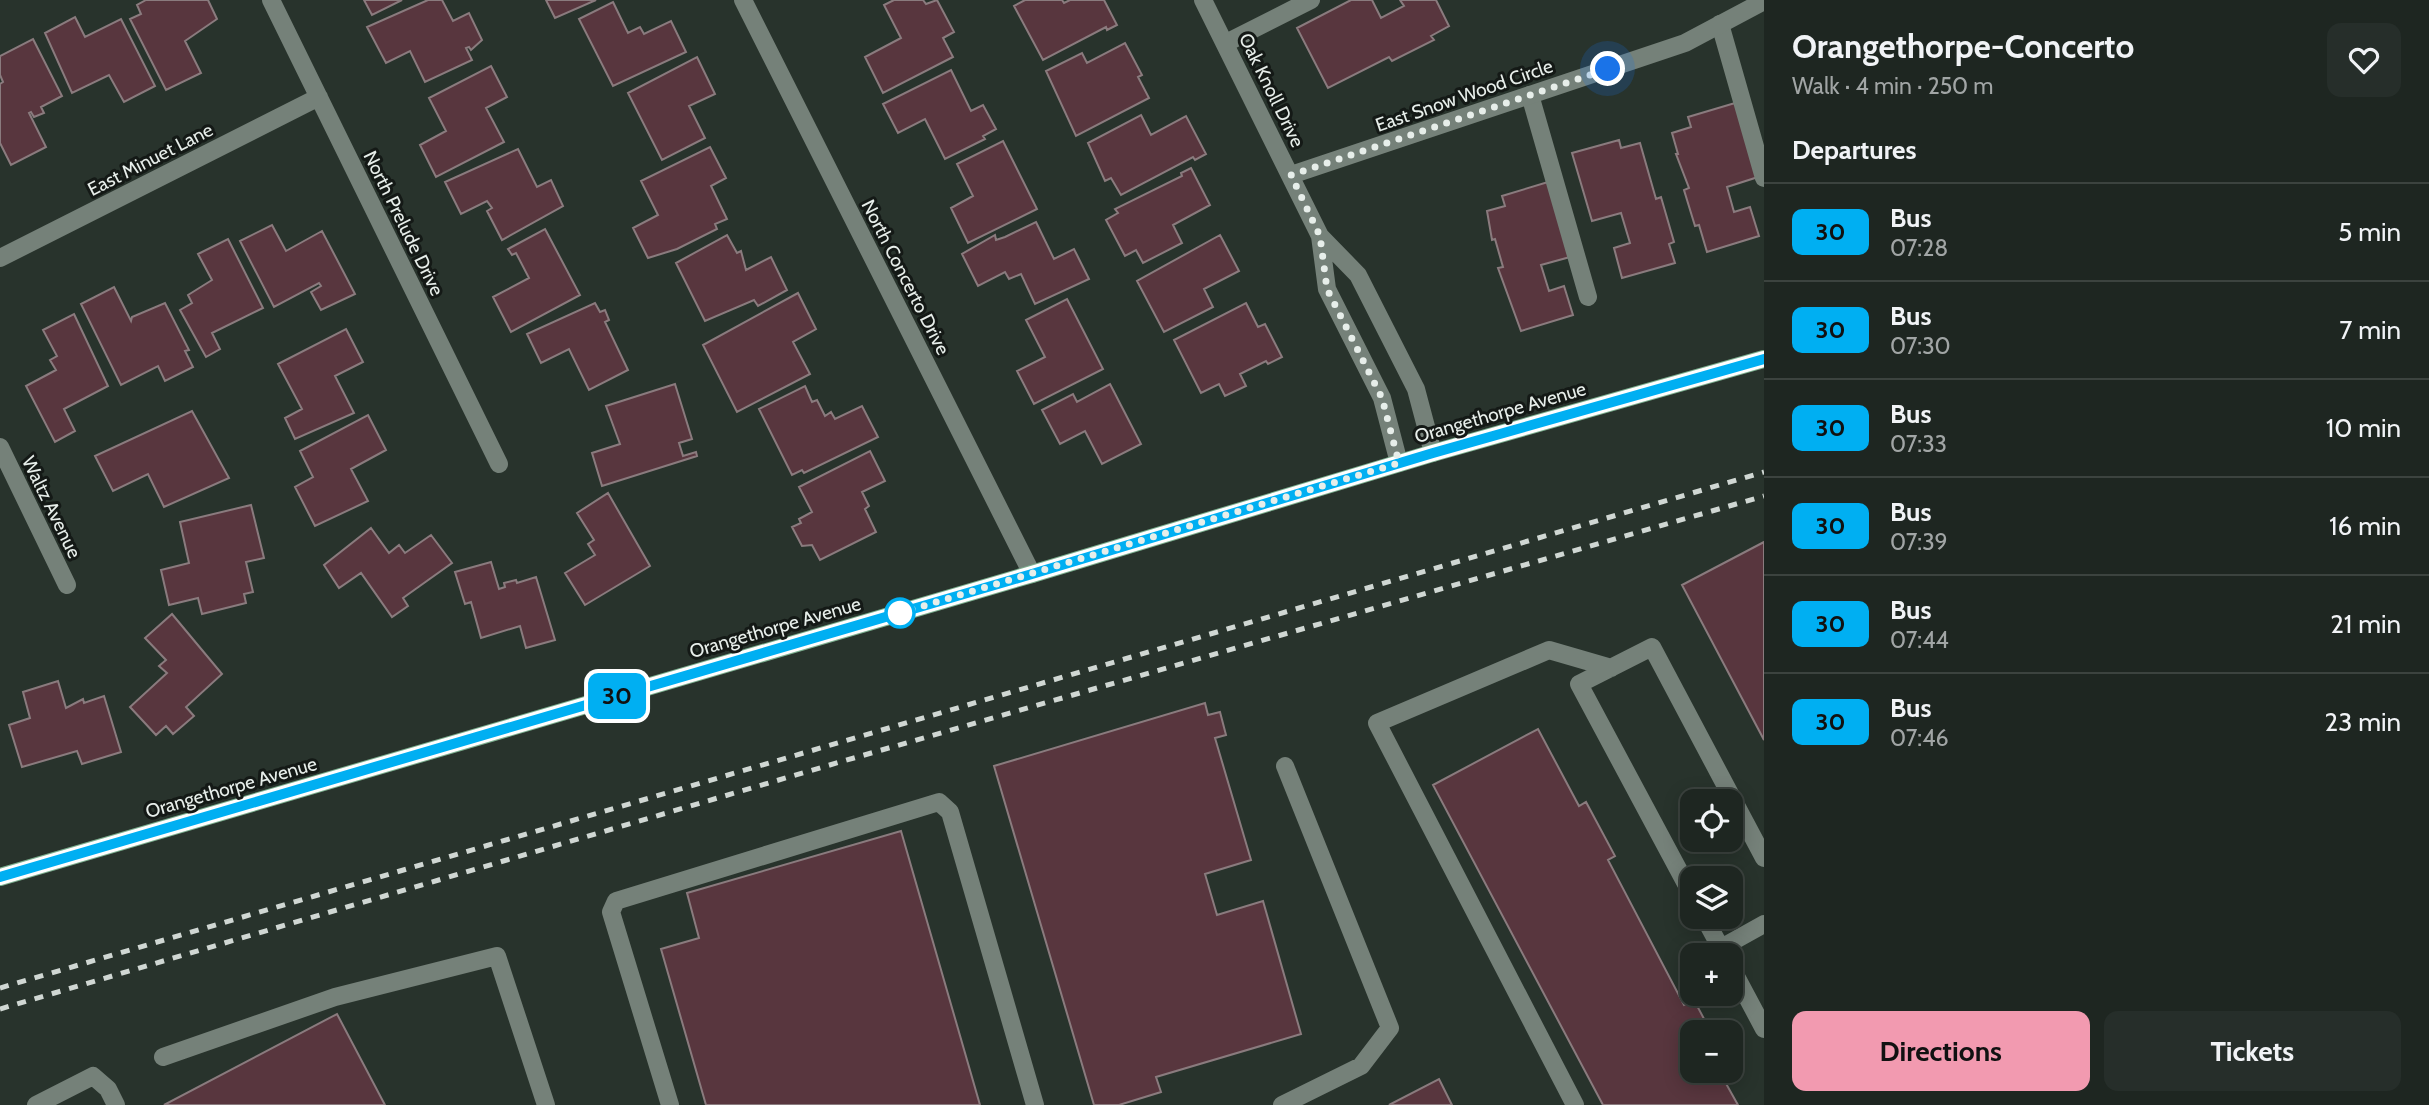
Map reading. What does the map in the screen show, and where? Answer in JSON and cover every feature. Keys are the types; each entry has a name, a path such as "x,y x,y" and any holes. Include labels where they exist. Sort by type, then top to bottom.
{"main road":[{"name":"Orangethorpe Avenue","path":"0,877 1032,574 1433,453 1764,359"}],"street":[{"name":"North Prelude Drive","path":"271,0 499,464"},
{"name":"North Concerto Drive","path":"743,0 1032,574"},
{"name":"Oak Knoll Drive","path":"1203,0 1320,236 1327,289 1382,398 1399,463"},
{"path":"1226,43 1311,0"},
{"name":"East Snow Wood Circle","path":"1291,175 1685,43 1764,1"},
{"path":"1720,24 1764,178"},
{"path":"1530,95 1588,298"},
{"name":"East Minuet Lane","path":"0,258 318,97"},
{"name":"Oak Knoll Drive","path":"1320,236 1358,275 1416,389 1433,453"},
{"name":"Waltz Avenue","path":"0,447 66,584"},
{"path":"1680,873 1579,684 1652,647 1764,858"},
{"path":"1575,1105 1377,723 1549,650 1611,668"},
{"path":"1282,1105 1361,1066 1391,1028 1285,766"},
{"path":"670,1105 611,912 616,901 939,802 950,812 1035,1105"},
{"path":"1737,943 1764,925"},
{"path":"163,1057 335,997 497,956 546,1105"},
{"path":"1743,990 1764,1029"},
{"path":"36,1105 93,1076 108,1089 116,1105"}],"building":[{"path":"146,0 208,0 217,19 185,41 201,73 166,90 130,19 141,14 137,5"},
{"path":"364,0 402,0 372,15"},
{"path":"428,0 442,0 453,21 469,13 482,40 471,50 466,48 472,60 425,82 410,51 386,63 367,27"},
{"path":"546,0 596,0 555,18"},
{"path":"894,0 923,0 926,4 937,0 954,32 943,38 953,57 883,93 865,57 901,38 884,5"},
{"path":"1025,0 1062,0 1064,3 1070,0 1104,0 1117,25 1107,30 1106,27 1043,60 1014,6"},
{"path":"1351,0 1372,0 1381,18 1404,6 1400,0 1436,0 1449,26 1431,36 1434,40 1392,61 1389,57 1328,88 1297,28"},
{"path":"613,2 628,33 640,27 644,34 671,21 686,52 613,86 579,19"},
{"path":"75,17 85,37 121,19 155,86 124,102 109,75 72,93 45,33"},
{"path":"33,39 62,96 41,107 44,113 34,117 29,113 46,147 11,165 0,143 0,84 3,82 0,75 0,56"},
{"path":"1125,43 1142,75 1138,77 1149,98 1076,136 1046,71 1082,53 1087,63"},
{"path":"697,57 715,94 689,106 705,138 662,160 628,93"},
{"path":"491,66 507,97 486,108 504,142 436,177 420,145 446,131 429,98"},
{"path":"951,70 971,111 983,105 996,129 983,136 985,139 945,159 925,119 898,133 883,104"},
{"path":"1735,103 1758,177 1727,187 1734,212 1750,207 1759,236 1707,252 1699,225 1695,226 1684,190 1689,188 1676,154 1672,133 1691,127 1688,117"},
{"path":"1141,115 1151,135 1186,116 1206,154 1195,160 1193,157 1121,195 1111,178 1105,181 1088,143"},
{"path":"1619,140 1621,148 1640,143 1656,199 1661,197 1674,242 1669,244 1675,263 1622,278 1614,248 1630,243 1621,213 1592,221 1572,153"},
{"path":"1003,141 1037,209 968,243 951,208 973,196 957,164"},
{"path":"710,147 726,178 711,186 727,219 715,224 717,229 677,249 648,258 633,228 658,215 641,181"},
{"path":"518,149 537,187 551,180 563,206 502,240 487,211 492,208 487,201 461,214 445,182"},
{"path":"1191,168 1210,205 1173,225 1182,243 1143,263 1136,250 1125,256 1106,220 1118,213 1115,209 1182,176 1181,173"},
{"path":"1548,182 1570,257 1541,265 1549,291 1564,286 1573,315 1521,331 1498,268 1503,267 1495,239 1492,240 1487,211 1505,206 1502,196"},
{"path":"1036,222 1054,259 1074,249 1089,279 1035,304 1021,274 1009,279 1005,272 978,286 962,254 995,235 996,240"},
{"path":"272,225 286,251 322,231 355,294 321,310 311,292 321,286 319,283 274,307 240,241"},
{"path":"545,229 580,295 511,332 493,297 529,278 516,253 512,255 508,249"},
{"path":"727,235 737,253 741,251 746,270 771,257 787,290 758,306 754,300 705,321 676,263"},
{"path":"1220,235 1239,271 1204,289 1213,307 1164,332 1137,281"},
{"path":"228,239 263,308 212,333 220,349 206,357 180,310 192,303 188,295 212,280 198,254"},
{"path":"114,287 131,321 132,317 165,303 189,350 185,351 193,367 165,381 158,366 121,385 81,304"},
{"path":"798,293 816,329 793,342 810,374 737,412 703,345"},
{"path":"1067,299 1103,369 1034,404 1017,371 1045,357 1026,320"},
{"path":"595,303 600,312 605,310 609,320 605,322 628,370 589,390 569,349 541,363 527,334"},
{"path":"1246,303 1258,327 1265,324 1282,357 1268,364 1266,361 1240,374 1246,386 1225,396 1219,384 1201,393 1174,340"},
{"path":"74,314 108,386 64,409 75,431 55,442 26,386 56,370 50,360 57,356 43,330"},
{"path":"346,329 363,362 335,376 354,413 295,439 285,418 302,409 278,364"},
{"path":"675,384 692,439 679,443 683,456 696,452 697,456 602,486 592,453 620,444 606,406"},
{"path":"1110,384 1141,444 1102,464 1085,431 1060,444 1042,410 1073,394 1077,402"},
{"path":"805,386 812,402 817,400 825,416 831,412 835,419 862,406 878,437 804,473 802,470 792,475 759,409"},
{"path":"192,411 229,478 164,507 148,474 113,491 95,456"},
{"path":"368,415 386,450 351,469 368,501 315,526 295,487 313,477 300,451"},
{"path":"870,451 885,481 862,492 869,506 865,509 876,532 820,560 812,545 802,546 792,527 801,523 799,519 812,512 799,487"},
{"path":"608,493 650,566 585,605 565,573 595,555 588,544 594,540 577,513"},
{"path":"251,505 264,558 246,562 253,592 244,594 246,603 202,614 198,598 169,605 161,570 189,563 180,522"},
{"path":"371,528 389,553 399,545 405,553 431,535 452,563 403,598 408,606 392,617 361,573 339,588 324,565"},
{"path":"1764,542 1764,740 1682,585"},
{"path":"491,562 499,589 505,587 504,583 516,580 517,583 536,577 555,640 526,648 520,626 481,638 471,602 465,604 455,572"},
{"path":"172,614 222,674 186,707 194,716 173,734 166,726 156,735 130,707 167,673 159,666 166,660 145,638"},
{"path":"58,681 66,708 83,699 84,703 104,696 121,752 82,764 77,751 22,767 9,725 30,718 23,692"},
{"path":"1205,703 1208,715 1220,712 1226,735 1215,738 1251,860 1205,874 1217,915 1263,901 1301,1034 1156,1077 1161,1092 1119,1105 1094,1105 994,766"},
{"path":"1538,729 1579,806 1586,802 1615,856 1608,860 1680,997 1680,1006 1697,1006 1705,1020 1680,1020 1680,1083 1726,1083 1738,1105 1603,1105 1433,785"},
{"path":"901,831 980,1105 706,1105 661,949 699,938 687,893"},
{"path":"337,1014 385,1105 164,1105"},
{"path":"1439,1079 1452,1105 1389,1105"}],"railway":[{"path":"0,988 1764,472"},
{"path":"0,1009 840,762 1764,496"}],"bus line":[{"name":"30","path":"0,877 1032,574 1433,453 1764,359"}],"route":[{"path":"900,613 1399,463 1382,398 1327,289 1320,236 1291,175 1608,69"}]}
